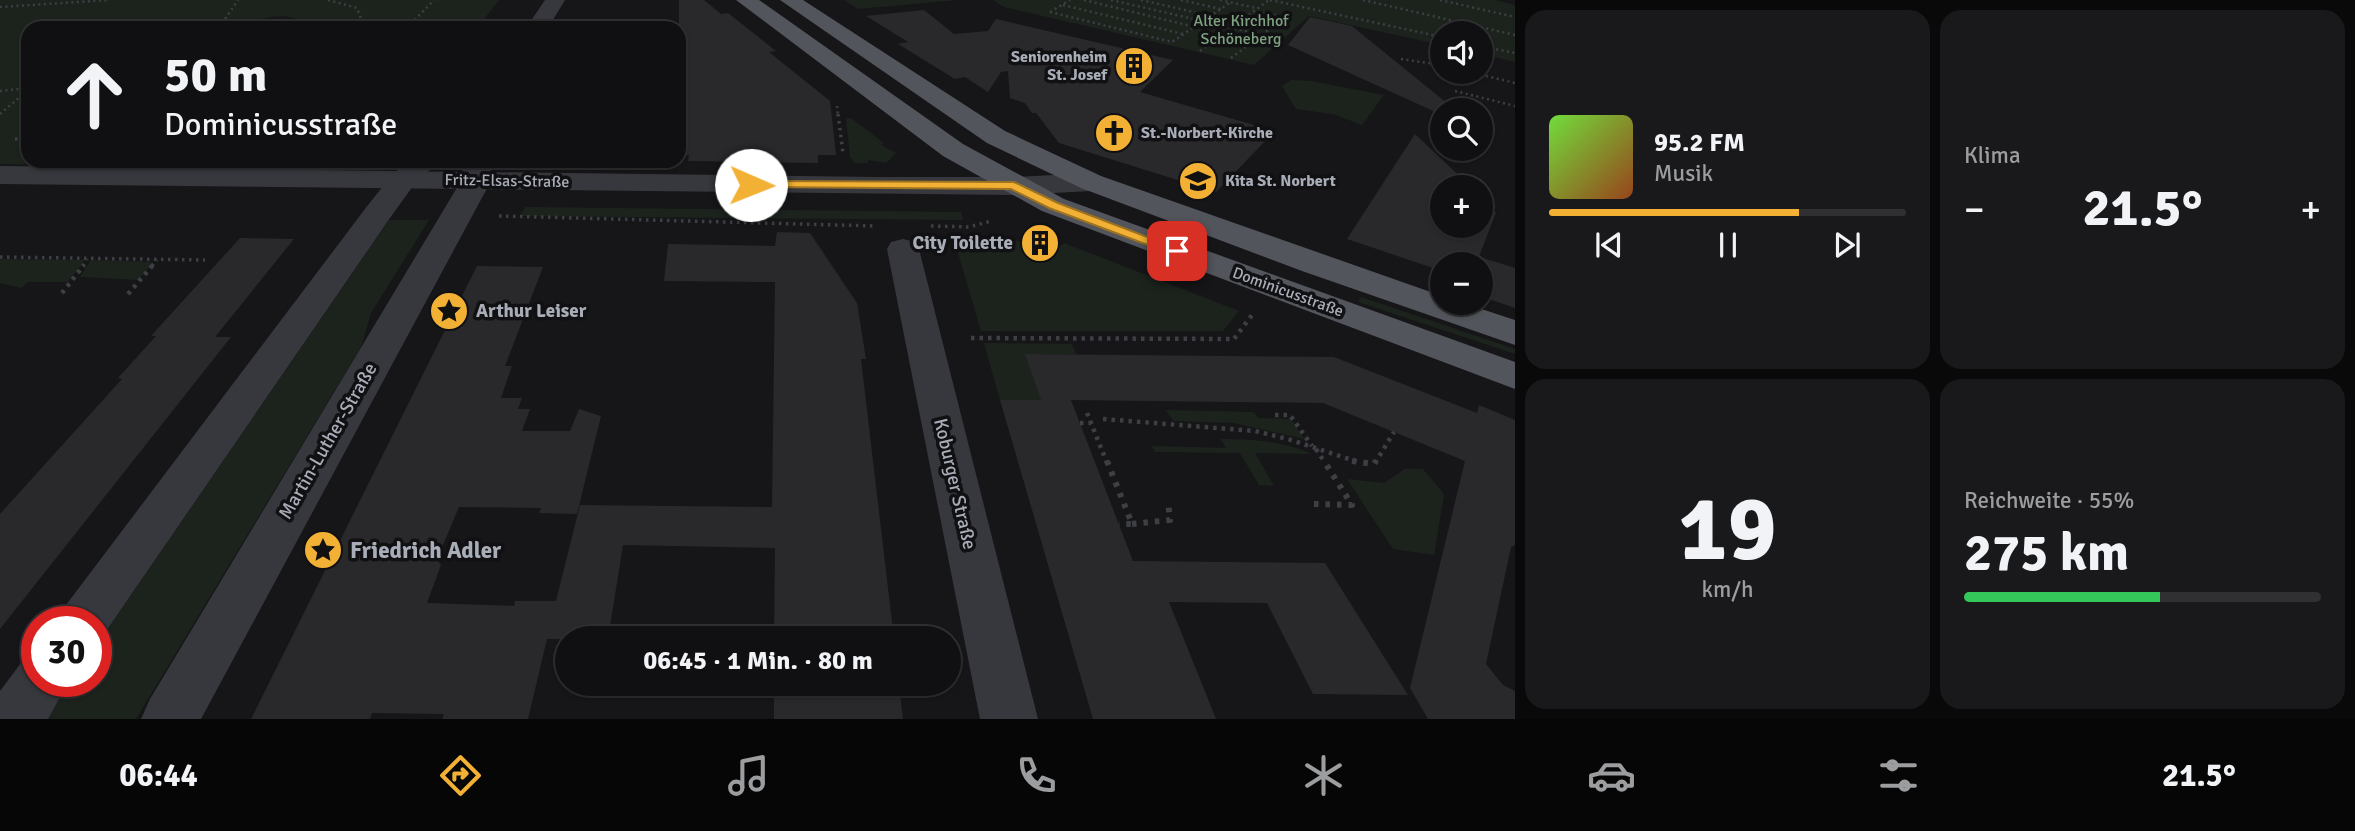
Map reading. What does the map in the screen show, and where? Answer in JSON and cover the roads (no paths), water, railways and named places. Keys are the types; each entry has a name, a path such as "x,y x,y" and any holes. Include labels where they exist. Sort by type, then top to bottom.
{"main road":[{"name":"Dominicusstraße","path":"746,0 946,145 1007,202 1053,205 1515,376"},
{"name":"Dominicusstraße","path":"790,0 996,137 1091,182 1314,264 1515,333"}],"street":[{"path":"542,21 555,0"},
{"path":"95,606 414,170"},
{"name":"Fritz-Elsas-Straße","path":"0,175 414,170 481,185 1007,202 1091,182"},
{"name":"Martin-Luther-Straße","path":"170,719 481,185"},
{"name":"Koburger Straße","path":"901,238 1009,719"},
{"path":"14,719 30,697"}],"place":[{"name":"Seniorenheim St. Josef","path":"1134,66"},
{"name":"St.-Norbert-Kirche","path":"1114,133"},
{"name":"Kita St. Norbert","path":"1198,181"},
{"name":"City Toilette","path":"1040,243"},
{"name":"Arthur Leiser","path":"449,311"},
{"name":"Friedrich Adler","path":"323,550"}],"park label":[{"name":"Alter Kirchhof Schöneberg","path":"1241,30"}]}
